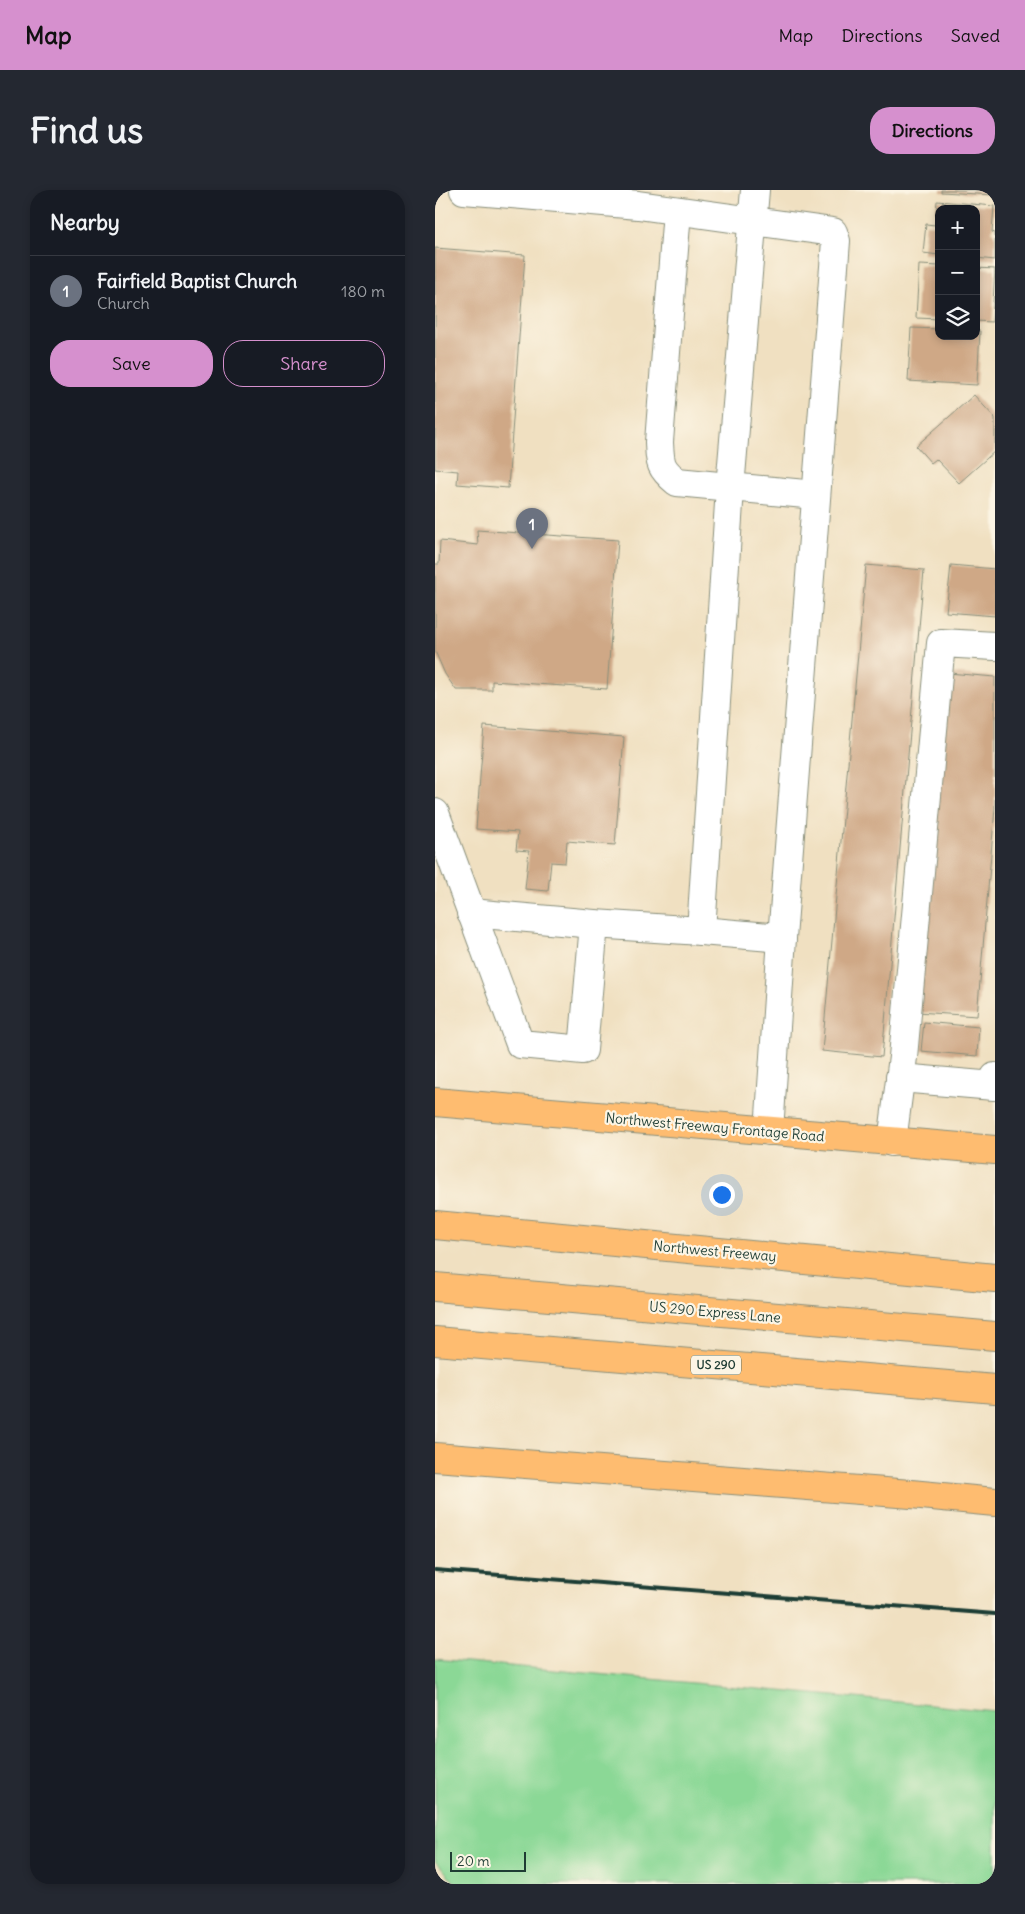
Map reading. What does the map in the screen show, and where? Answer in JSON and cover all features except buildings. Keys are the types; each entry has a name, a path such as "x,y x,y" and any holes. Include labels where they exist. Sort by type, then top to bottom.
{"main road":[{"name":"Northwest Freeway Frontage Road","path":"444,1103 995,1150"},
{"name":"Northwest Freeway","path":"440,1226 995,1278"},
{"name":"US 290 Express Lane","path":"438,1287 995,1336"},
{"name":"US 290","path":"436,1341 995,1389"},
{"path":"435,1457 995,1502"}],"lane":[{"path":"464,190 638,205 833,232 836,241 782,938 769,1132"},
{"path":"701,932 730,488 755,190"},
{"path":"677,211 659,442 660,457 664,471 677,482 816,496"},
{"path":"892,1142 900,1078 941,643 995,646"},
{"path":"435,813 520,1044 583,1050 594,924"},
{"path":"471,913 782,938"},
{"path":"900,1078 994,1086 995,1077"}],"green space":[{"path":"435,1659 995,1711 995,1884 456,1884 435,1860"}],"railway":[{"path":"435,1570 995,1614"}],"place":[{"name":"Fairfield Baptist Church","path":"532,549"}]}
